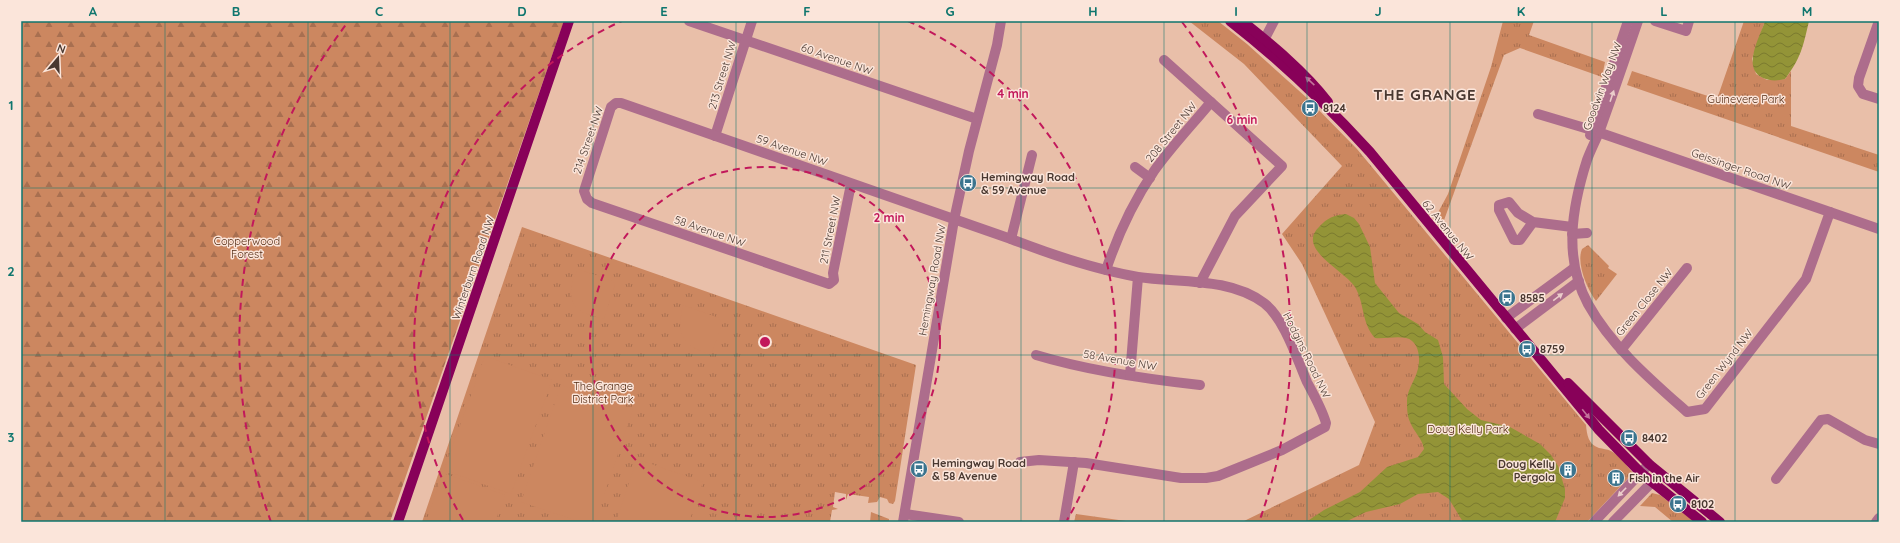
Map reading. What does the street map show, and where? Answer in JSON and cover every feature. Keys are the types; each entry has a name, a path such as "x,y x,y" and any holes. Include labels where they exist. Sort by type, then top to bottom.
{"main road":[{"name":"Winterburn Road NW","path":"398,522 570,21"},
{"name":"62 Avenue NW","path":"1230,21 1263,43 1316,87 1343,123 1370,152 1599,430 1641,473 1702,522"},
{"name":"62 Avenue NW","path":"1242,21 1263,43"},
{"name":"62 Avenue NW","path":"1535,352 1649,464 1720,522"}],"street":[{"name":"60 Avenue NW","path":"689,21 977,119"},
{"name":"213 Street NW","path":"715,136 752,21"},
{"name":"Hemingway Road NW","path":"997,45 1001,21"},
{"name":"Hemingway Road NW","path":"904,518 954,220 977,119 997,45 1006,21"},
{"path":"1263,43 1274,21"},
{"name":"Goodwin Way NW","path":"1579,281 1574,268 1572,231 1576,201 1628,21"},
{"name":"Goodwin Way NW","path":"1595,131 1638,21"},
{"path":"1655,21 1686,31 1689,21"},
{"path":"1879,21 1859,78 1858,86 1863,94 1879,99"},
{"path":"1164,60 1282,166 1235,216 1200,283"},
{"name":"208 Street NW","path":"1106,270 1125,220 1150,178 1211,102"},
{"name":"214 Street NW","path":"584,191 611,106 616,103 621,103"},
{"name":"59 Avenue NW","path":"621,103 954,220"},
{"name":"Geissinger Road NW","path":"1538,114 1595,131 1879,229"},
{"path":"1011,239 1032,155"},
{"name":"208 Street NW","path":"1135,167 1150,178"},
{"name":"211 Street NW","path":"834,280 833,273 851,184"},
{"name":"58 Avenue NW","path":"584,191 587,199 592,203 828,284 834,280"},
{"name":"Green Wynd NW","path":"1579,281 1587,303 1602,327 1621,350 1687,412 1705,409 1806,279 1830,212"},
{"name":"Hodgins Road NW","path":"954,220 1050,254 1106,270 1138,276 1222,285 1244,291 1264,303 1272,311 1284,331 1324,419 1325,427 1282,450 1224,474 1206,478 1181,478 1074,462 1039,460 1020,462"},
{"path":"1532,222 1587,233"},
{"path":"1506,318 1574,268"},
{"name":"Green Close NW","path":"1621,350 1687,268"},
{"path":"1130,375 1138,276"},
{"path":"1515,329 1579,281"},
{"name":"58 Avenue NW","path":"1036,355 1064,363 1130,375 1200,385"},
{"path":"1776,479 1824,418 1865,440 1879,444"},
{"path":"1064,522 1074,462"},
{"path":"1594,522 1649,464"},
{"path":"1613,522 1660,474"},
{"path":"904,518 959,522"},
{"path":"1876,522 1879,518"}],"green space":[{"name":"Copperwood Forest","path":"21,21 564,21 390,522 21,522"},
{"name":"Doug Kelly Park","path":"1189,21 1218,21 1247,44 1307,98 1357,149 1586,425 1590,442 1599,448 1614,453 1633,473 1587,522 1242,522 1359,465 1375,422 1302,264 1282,234 1342,166 1244,64"},
{"path":"1503,21 1534,21 1529,35 1605,62 1602,77 1520,48 1504,55 1443,223 1435,218 1448,194 1491,67"},
{"name":"Guinevere Park","path":"1744,21 1765,21 1752,59 1756,74 1767,80 1785,79 1791,71 1791,126 1879,155 1879,172 1627,85 1632,71 1717,99"},
{"name":"The Grange District Park","path":"522,227 916,365 895,501 893,504 889,503 887,499 880,497 877,502 868,503 869,497 848,494 846,500 846,494 835,492 833,507 838,509 832,510 830,522 422,522"},
{"path":"1588,245 1609,266 1608,268 1617,274 1596,301 1583,276 1580,261 1582,249"},
{"path":"578,269 613,281 615,285 604,319 582,312 573,303 571,292 573,280"},
{"path":"683,305 719,318 722,324 711,355 693,347 684,338 681,332 680,324"},
{"path":"485,356 552,380 511,494 444,470"},
{"path":"561,385 633,409 595,522 580,522 521,502"},
{"path":"637,459 703,482 689,522 616,522"},
{"path":"443,473 505,495 495,522 426,522"},
{"path":"1652,493 1660,495 1695,522 1673,522 1655,507 1640,506"},
{"path":"871,512 889,519 889,522 870,522"},
{"path":"1076,514 1133,522 1074,522"}],"water":[{"path":"1765,21 1809,21 1801,52 1795,65 1785,79 1774,80 1763,78 1753,67 1756,43"},
{"path":"1346,214 1354,218 1359,224 1370,247 1375,283 1399,313 1418,324 1425,332 1438,340 1443,357 1444,384 1467,409 1481,420 1510,427 1540,444 1551,455 1558,466 1565,489 1565,498 1555,522 1463,522 1449,499 1438,492 1418,494 1400,504 1366,512 1345,522 1306,522 1324,510 1360,492 1387,467 1418,457 1424,449 1422,442 1410,422 1407,409 1408,393 1416,376 1419,362 1417,347 1411,340 1406,338 1375,338 1367,326 1355,287 1324,259 1317,251 1313,243 1313,235 1322,224 1328,219"}],"place":[{"name":"8124","path":"1310,108"},
{"name":"Hemingway Road & 59 Avenue","path":"968,183"},
{"name":"8585","path":"1507,298"},
{"name":"8759","path":"1527,349"},
{"name":"8402","path":"1629,438"},
{"name":"Hemingway Road & 58 Avenue","path":"919,469"},
{"name":"Doug Kelly Pergola","path":"1568,470"},
{"name":"Fish in the Air","path":"1616,478"},
{"name":"8102","path":"1678,504"}],"district":[{"name":"THE GRANGE","path":"1425,94"}]}
